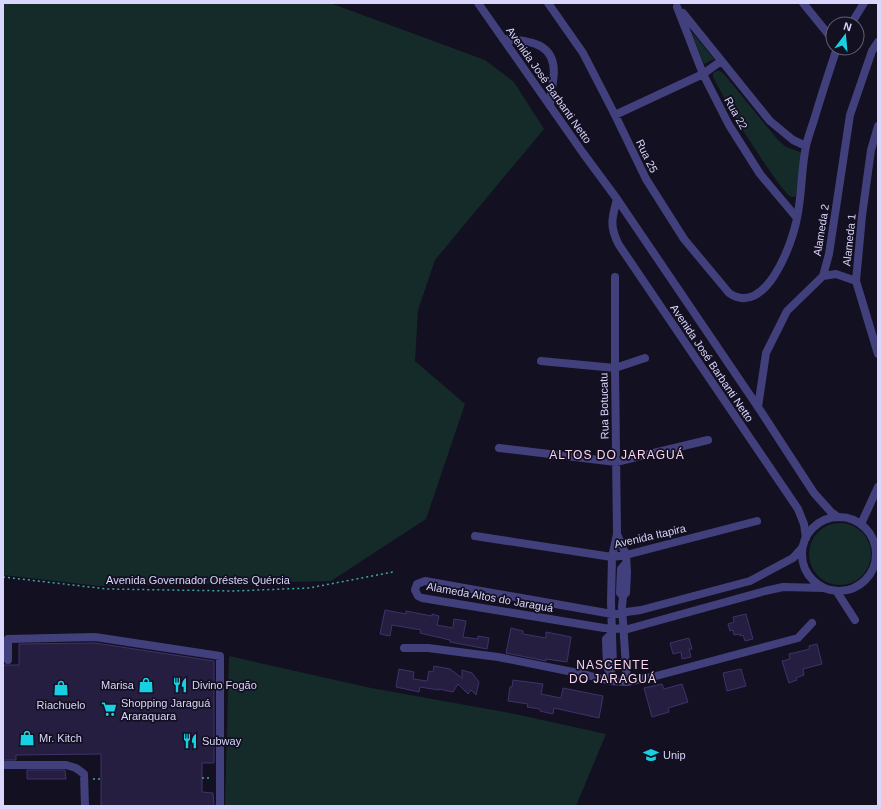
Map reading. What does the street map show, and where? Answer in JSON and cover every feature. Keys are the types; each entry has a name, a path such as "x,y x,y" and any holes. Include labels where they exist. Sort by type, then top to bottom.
{"street":[{"name":"Avenida José Barbanti Netto","path":"478,3 617,199 814,492 831,512 838,517"},
{"name":"Rua 25","path":"548,3 583,53 616,115 646,179 684,238 729,293 739,298 747,299 761,292 780,265 790,242 797,218"},
{"path":"803,3 825,30"},
{"path":"856,16 864,3"},
{"path":"676,5 770,121 793,140 806,146"},
{"name":"Rua 22","path":"676,5 703,74 729,125 756,168 797,218"},
{"path":"503,39 531,41 542,47 551,57 554,75 550,106"},
{"name":"Alameda 2","path":"823,276 829,254 850,115 872,51 878,42"},
{"path":"797,218 806,146 834,56"},
{"path":"616,115 703,74 722,61"},
{"name":"Alameda 1","path":"878,126 871,150 856,281 878,354"},
{"name":"Avenida José Barbanti Netto","path":"617,199 611,222 612,230 619,245 798,509 804,524 806,538"},
{"path":"758,407 766,353 787,311 823,276 836,274 856,281"},
{"name":"Rua Botucatu","path":"610,677 607,667 606,639 612,631 612,557 617,534 615,277"},
{"path":"541,361 615,368 645,358"},
{"path":"499,448 616,462 708,440"},
{"path":"861,524 878,487"},
{"path":"838,517 850,519 861,524 876,540 877,550 875,572 857,587 848,591 837,592 824,588 814,582 806,572 802,560 802,548 811,529 828,519 838,517"},
{"name":"Avenida Itapira","path":"475,536 626,559 757,521"},
{"name":"Rua Botucatu","path":"617,534 626,559"},
{"name":"Alameda Altos do Jaraguá","path":"802,548 793,558 750,581 641,610 622,613 612,614 425,581 417,584 415,590 418,596 422,598 612,631 628,629 783,587 824,588"},
{"path":"626,559 626,593 623,596 622,613 627,682"},
{"path":"837,592 854,620"},
{"path":"404,648 428,648 498,657 583,674 610,677 627,682 656,676 798,638 812,623"},
{"path":"8,660 8,639 95,637 220,656 220,806"},
{"path":"3,765 66,765 76,768 84,774 85,806"}],"path":[{"name":"Avenida Governador Oréstes Quércia","path":"3,577 107,589 234,591 309,588 392,572"},
{"path":"202,778 220,778"}],"green space":[{"path":"3,3 330,3 485,60 514,82 544,129 435,260 418,310 415,361 465,404 426,519 331,581 100,586 3,575"},
{"path":"691,31 714,59 704,64"},
{"path":"717,71 724,74 778,140 786,147 800,152 802,156 796,196 789,196 779,184 736,120 713,77 713,73"},
{"path":"840,523 852,525 862,532 869,542 871,554 869,566 862,576 852,583 840,585 828,583 818,576 811,566 809,554 811,542 818,532 828,525"},
{"path":"229,656 371,688 515,714 606,734 576,806 225,806"}],"building":[{"path":"385,610 406,614 406,611 432,616 432,614 439,616 437,625 453,628 454,619 466,621 463,637 478,639 478,636 489,638 487,649 450,642 450,640 420,633 421,630 392,625 390,636 380,634"},
{"path":"746,614 753,639 745,641 743,635 734,635 733,630 730,631 728,624 734,622 733,617"},
{"path":"511,628 523,631 523,634 546,638 546,632 571,637 567,662 546,659 546,661 506,653"},
{"path":"689,638 692,649 689,649 691,657 682,659 681,652 673,654 670,643"},
{"name":"Shopping Jaraguá Araraquara","path":"95,643 214,661 214,763 202,763 202,792 213,793 214,806 101,806 101,754 16,755 16,760 3,760 3,665 19,665 19,644"},
{"path":"817,644 822,664 803,669 804,675 789,683 782,661 790,659 789,654 810,649 809,646"},
{"path":"434,666 450,669 462,678 462,670 472,673 479,682 476,695 471,690 468,694 458,684 453,692 420,687 419,692 396,687 399,669 414,672 413,679 427,681 429,671 433,672"},
{"path":"741,669 746,686 727,691 723,673"},
{"path":"513,680 543,684 541,694 561,698 563,688 603,696 599,718 554,708 553,714 540,711 540,709 527,707 528,704 508,701 510,687 512,687"},
{"path":"662,684 664,689 682,684 688,702 668,708 669,712 652,717 644,688"},
{"path":"27,770 65,770 66,779 27,779"}],"place":[{"name":"Marisa","path":"146,685"},
{"name":"Divino Fogão","path":"180,685"},
{"name":"Riachuelo","path":"61,688"},
{"name":"Shopping Jaraguá Araraquara","path":"109,709"},
{"name":"Mr. Kitch","path":"27,738"},
{"name":"Subway","path":"190,741"},
{"name":"Unip","path":"651,755"}],"district":[{"name":"ALTOS DO JARAGUÁ","path":"617,455"},
{"name":"NASCENTE DO JARAGUÁ","path":"613,672"}]}
